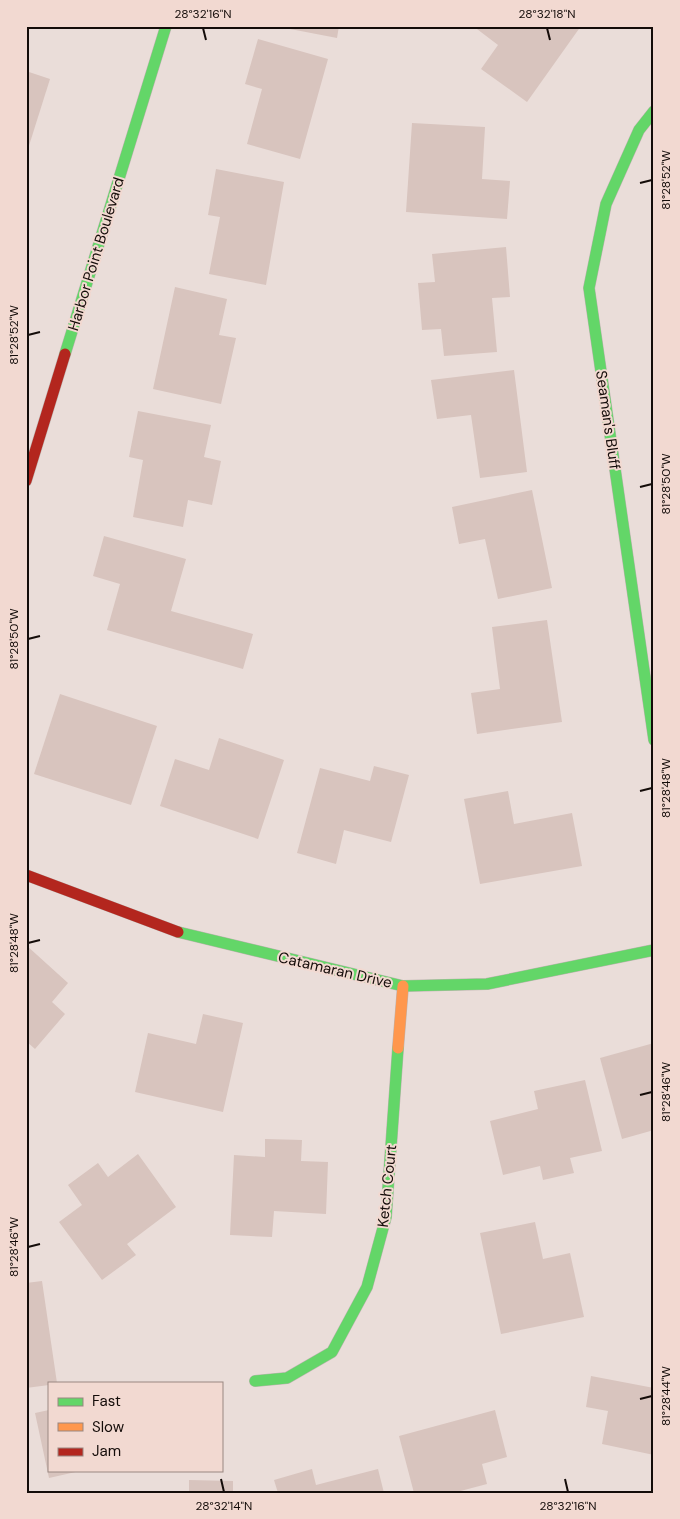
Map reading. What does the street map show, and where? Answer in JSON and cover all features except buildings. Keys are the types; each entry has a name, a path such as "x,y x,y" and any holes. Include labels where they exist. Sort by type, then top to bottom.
{"street":[{"name":"Harbor Point Boulevard","path":"26,481 166,26"},
{"name":"Seaman's Bluff","path":"654,111 639,130 606,204 589,288 654,740"},
{"name":"Catamaran Drive","path":"26,875 185,934 402,986 487,984 654,950"},
{"name":"Ketch Court","path":"255,1381 286,1378 332,1352 367,1287 386,1217 402,986"}],"traffic: fast":[{"path":"65,354 166,26"},
{"path":"654,111 639,130 606,204 589,288 654,740"},
{"path":"178,932 403,986 487,984 654,950"},
{"path":"255,1381 287,1378 332,1352 367,1287 386,1217 398,1048"}],"traffic: slow":[{"path":"398,1048 403,986"}],"traffic: jam":[{"path":"26,481 65,354"},
{"path":"26,875 178,932"}]}
